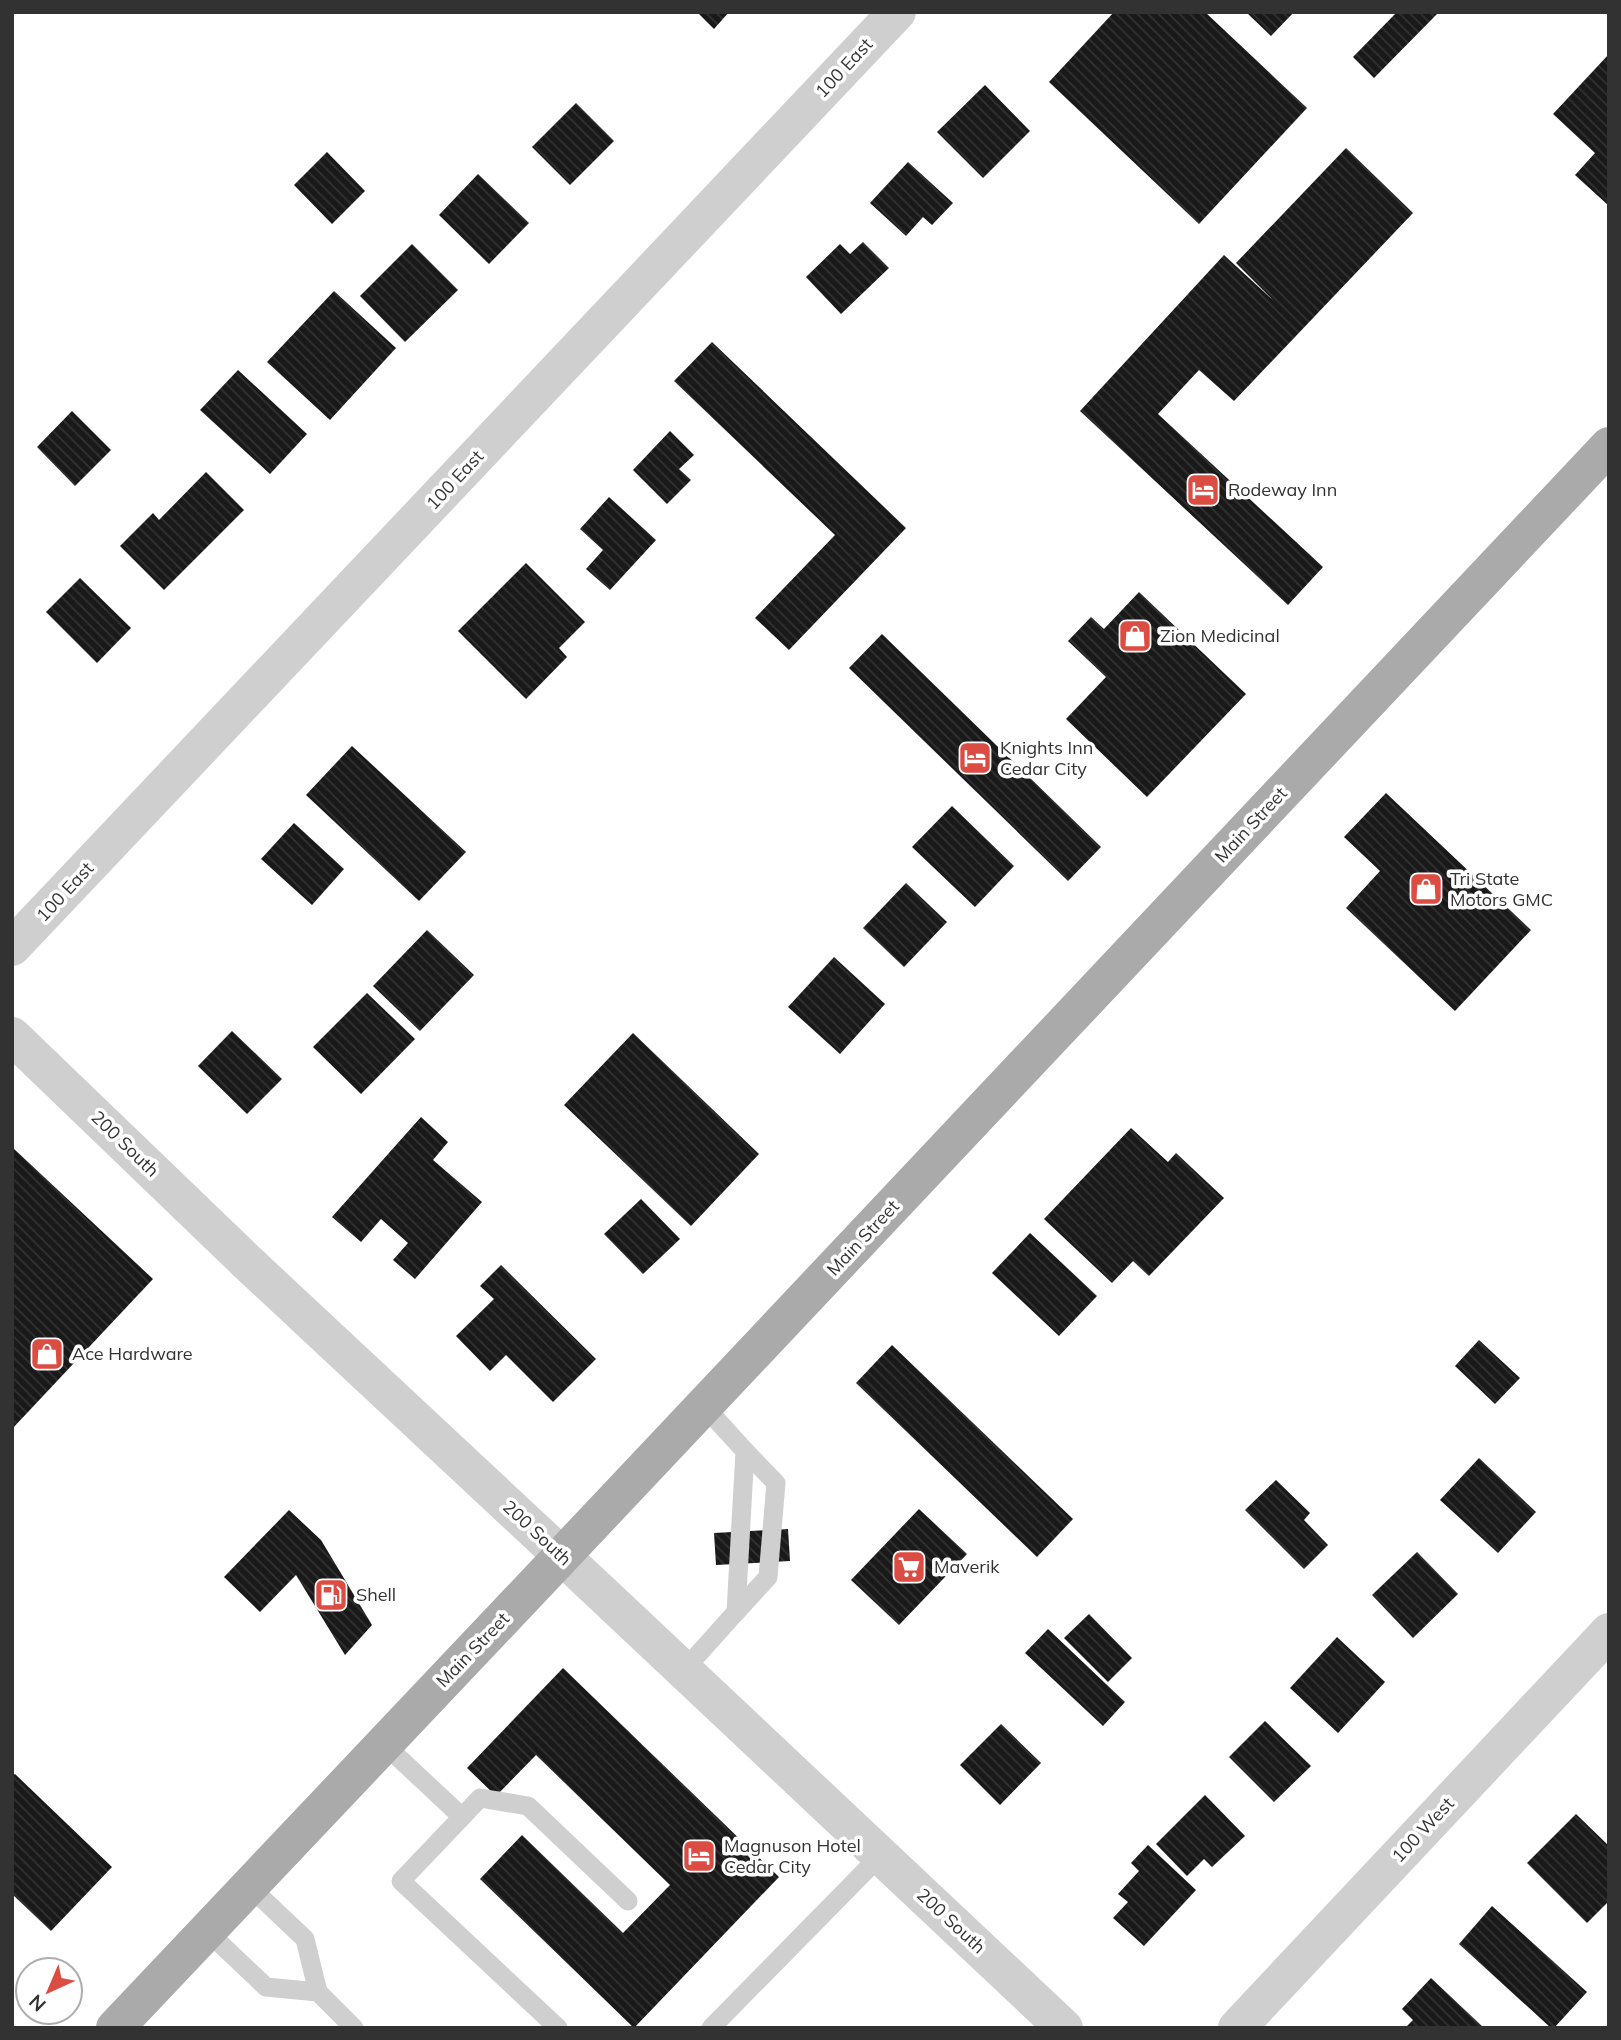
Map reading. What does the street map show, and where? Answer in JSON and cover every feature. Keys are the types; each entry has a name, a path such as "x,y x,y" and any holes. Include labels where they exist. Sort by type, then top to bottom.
{"main road":[{"name":"Main Street","path":"115,2028 1609,446"}],"street":[{"name":"100 East","path":"12,947 897,12"},
{"name":"200 South","path":"12,1036 239,1254 1065,2028"},
{"name":"100 West","path":"1237,2028 1609,1632"}],"lane":[{"path":"684,1670 768,1577 776,1483 704,1406"},
{"path":"736,1612 745,1451"},
{"path":"384,1744 462,1817"},
{"path":"558,2028 401,1881 480,1798 528,1806 628,1902"},
{"path":"710,2028 881,1855"},
{"path":"248,1886 305,1938 318,1992 354,2028"},
{"path":"207,1931 266,1987 318,1992"}],"building":[{"path":"697,12 729,12 714,29"},
{"path":"1114,12 1205,12 1307,108 1199,224 1049,82"},
{"path":"1246,12 1294,12 1271,36"},
{"path":"1397,12 1439,12 1374,78 1353,57"},
{"path":"1609,54 1609,206 1575,175 1595,153 1553,114"},
{"path":"985,85 1030,131 983,178 937,132"},
{"path":"576,103 614,141 570,185 532,147"},
{"name":"Rodeway Inn","path":"1346,148 1413,213 1234,401 1199,370 1158,414 1323,567 1288,605 1080,411 1224,255 1274,301 1236,263"},
{"path":"327,152 365,191 332,224 294,185"},
{"path":"908,162 953,203 932,225 923,217 906,236 870,203"},
{"path":"478,174 529,223 489,264 439,215"},
{"path":"863,242 889,268 841,314 806,277 840,244 850,254"},
{"path":"412,244 458,290 405,342 360,296"},
{"path":"334,291 396,348 330,420 267,362"},
{"path":"712,342 906,528 789,650 755,618 835,535 674,381"},
{"path":"238,370 307,434 270,474 200,410"},
{"path":"72,411 111,450 75,486 37,447"},
{"path":"670,431 694,455 679,469 691,480 667,504 633,470"},
{"path":"206,472 244,510 164,590 120,546 153,513 159,520"},
{"path":"609,497 656,540 610,590 586,569 603,550 580,529"},
{"path":"526,563 585,622 559,648 567,657 526,699 458,631"},
{"path":"80,578 131,628 97,663 46,612"},
{"path":"1139,592 1246,694 1147,797 1066,719 1106,677 1068,641 1091,617 1104,629"},
{"name":"Knights Inn Cedar City","path":"882,634 1101,847 1068,881 849,668"},
{"path":"352,746 466,852 419,901 306,795"},
{"name":"Tri State Motors GMC","path":"1386,793 1531,930 1455,1011 1346,908 1380,871 1344,837"},
{"path":"952,806 1014,866 975,907 912,847"},
{"path":"294,823 344,869 312,905 261,859"},
{"path":"906,883 947,922 904,967 863,928"},
{"path":"427,930 474,975 420,1031 373,986"},
{"path":"834,957 885,1004 840,1054 788,1007"},
{"path":"367,993 415,1039 361,1094 313,1047"},
{"path":"232,1031 282,1079 247,1114 198,1066"},
{"path":"633,1033 759,1154 691,1226 564,1105"},
{"path":"421,1117 448,1142 433,1160 482,1202 415,1279 393,1260 408,1243 381,1219 361,1242 332,1217"},
{"path":"1131,1128 1168,1162 1176,1153 1224,1198 1149,1276 1133,1261 1112,1283 1044,1219"},
{"name":"Ace Hardware","path":"12,1147 153,1279 12,1429"},
{"path":"641,1199 680,1239 643,1274 604,1234"},
{"path":"1030,1233 1097,1296 1059,1336 992,1273"},
{"path":"501,1265 596,1359 553,1402 506,1355 490,1371 456,1336 494,1299 480,1286"},
{"path":"1479,1340 1520,1378 1495,1404 1455,1366"},
{"path":"892,1345 1073,1519 1037,1557 856,1383"},
{"path":"1479,1458 1536,1512 1498,1553 1440,1500"},
{"path":"1276,1480 1310,1513 1304,1520 1328,1545 1304,1569 1245,1510"},
{"name":"Maverik","path":"919,1509 967,1554 899,1625 851,1580"},
{"name":"Shell","path":"289,1510 321,1540 372,1625 345,1655 296,1575 260,1612 224,1577"},
{"path":"788,1529 790,1561 716,1565 714,1533"},
{"path":"1417,1552 1458,1594 1413,1638 1372,1595"},
{"path":"1089,1614 1132,1658 1108,1682 1064,1638"},
{"path":"1048,1629 1125,1702 1103,1726 1025,1653"},
{"path":"1337,1637 1385,1682 1338,1733 1290,1688"},
{"name":"Magnuson Hotel Cedar City","path":"563,1668 779,1877 634,2028 480,1879 522,1835 623,1933 670,1885 536,1755 496,1796 467,1768"},
{"path":"1265,1721 1311,1766 1274,1802 1229,1757"},
{"path":"1001,1724 1041,1763 1000,1805 960,1765"},
{"path":"15,1774 112,1867 51,1931 12,1894 12,1776"},
{"path":"1205,1795 1245,1836 1212,1867 1204,1859 1187,1876 1156,1844"},
{"path":"1576,1814 1609,1846 1609,1901 1587,1923 1527,1863"},
{"path":"1148,1845 1196,1890 1144,1946 1113,1918 1128,1902 1118,1894 1139,1871 1131,1863"},
{"path":"1492,1906 1587,1992 1554,2028 1459,1944"},
{"path":"1431,1978 1484,2028 1405,2028 1413,2020 1402,2009"}],"place":[{"name":"Rodeway Inn","path":"1203,490"},
{"name":"Zion Medicinal","path":"1135,636"},
{"name":"Knights Inn Cedar City","path":"975,758"},
{"name":"Tri State Motors GMC","path":"1426,889"},
{"name":"Ace Hardware","path":"47,1354"},
{"name":"Maverik","path":"909,1567"},
{"name":"Shell","path":"331,1595"},
{"name":"Magnuson Hotel Cedar City","path":"699,1856"}]}
